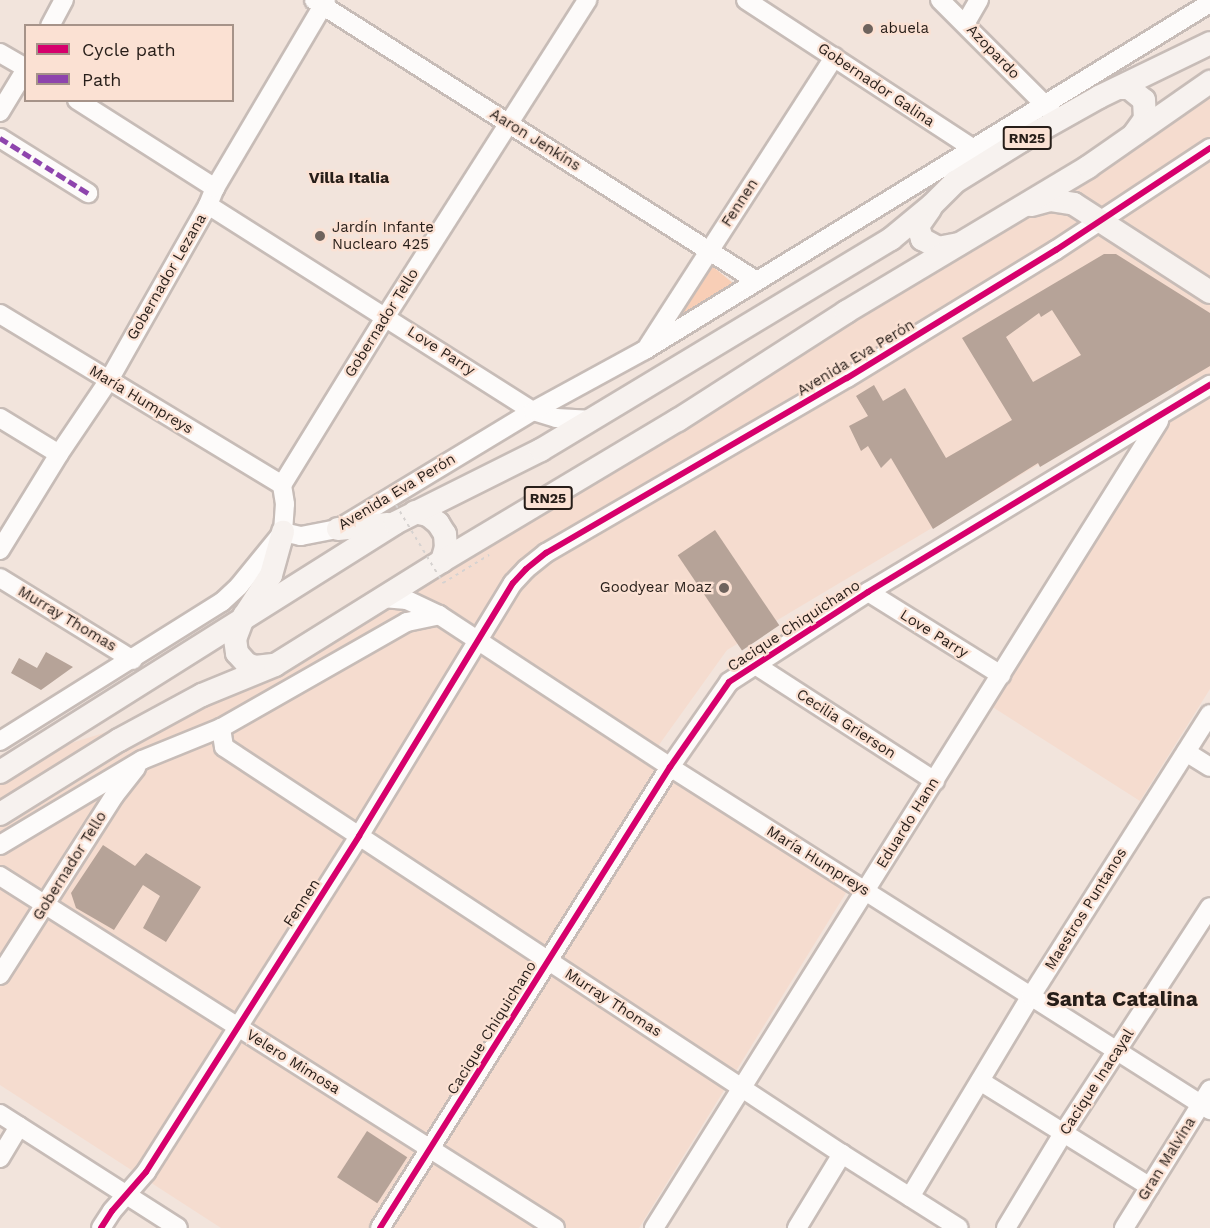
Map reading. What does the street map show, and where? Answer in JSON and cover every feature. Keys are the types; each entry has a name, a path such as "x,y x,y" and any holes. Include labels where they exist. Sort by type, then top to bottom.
{"main road":[{"name":"Avenida Eva Perón","path":"0,772 96,714 402,514 541,450 891,238 932,205 955,182 1052,113 1109,92 1210,43"},
{"name":"RN25","path":"0,814 150,723 209,692 275,665 382,598 438,571 846,312 1088,167 1210,82"},
{"path":"1109,92 1129,88 1138,92 1144,100 1147,110 1145,119 1129,140"},
{"path":"1074,204 1071,194 1074,183 1088,167"},
{"path":"1018,209 1050,200 1074,204 1210,292"},
{"path":"932,205 918,226 926,243 938,248 966,242"},
{"path":"338,529 402,514 428,515 438,523 445,534 446,547 438,571"},
{"path":"275,665 255,667 237,653 235,639 244,616 272,576 283,532"}],"street":[{"path":"51,24 64,0"},
{"name":"Gobernador Tello","path":"282,485 386,316 587,0"},
{"name":"Azopardo","path":"940,0 1052,113"},
{"path":"965,24 979,0"},
{"name":"Aaron Jenkins","path":"321,2 755,280"},
{"name":"Gobernador Lezana","path":"0,550 59,454 109,380 321,2"},
{"name":"Gobernador Galina","path":"755,2 972,148"},
{"name":"Avenida Eva Perón","path":"283,532 301,536 338,529 533,411 645,350 972,148 1052,113 1210,3"},
{"path":"0,53 24,67"},
{"name":"Fennen","path":"645,350 834,57"},
{"path":"0,112 24,71"},
{"path":"80,102 215,188"},
{"path":"0,138 88,193"},
{"path":"955,182 969,168 974,157 972,148"},
{"name":"Avenida Eva Perón","path":"513,583 546,554 847,378 1099,222 1210,148"},
{"name":"Love Parry","path":"208,205 533,411 555,418 589,420"},
{"name":"María Humpreys","path":"0,314 282,485"},
{"name":"Cacique Chiquichano","path":"380,1228 670,767 729,682 868,592 1161,417 1210,385"},
{"path":"541,450 562,397"},
{"name":"Eduardo Hann","path":"654,1228 1161,417"},
{"path":"0,418 59,454"},
{"path":"0,741 133,660 222,602 239,586 283,532 285,504 282,485"},
{"path":"0,845 142,760 221,728 407,622 434,612 420,590 421,581 438,571"},
{"name":"Murray Thomas","path":"0,578 133,660"},
{"name":"Fennen","path":"101,1228 146,1173 359,836 513,583"},
{"name":"Love Parry","path":"868,592 1001,675"},
{"name":"María Humpreys","path":"382,598 407,600 434,612 670,767 865,891 1117,1050 1207,1101"},
{"path":"312,642 328,667"},
{"name":"Cecilia Grierson","path":"757,666 934,782"},
{"name":"Maestros Puntanos","path":"910,1197 1031,996 1210,714"},
{"name":"Murray Thomas","path":"221,728 224,747 951,1226"},
{"path":"1186,752 1210,767"},
{"name":"Gobernador Tello","path":"0,975 114,796 142,760"},
{"name":"Velero Mimosa","path":"0,876 555,1228"},
{"name":"Cacique Inacayal","path":"1006,1228 1064,1132 1210,907"},
{"path":"980,1081 1150,1187"},
{"name":"Gran Malvina","path":"1124,1228 1207,1101"},
{"path":"0,1114 178,1228"},
{"path":"0,1158 19,1126"},
{"path":"797,1228 842,1155"}],"path":[{"path":"402,514 438,571"}],"shaded area":[{"path":"1210,92 1210,689 1140,801 980,699 1182,379 727,650 651,756 849,888 639,1228 221,1228 0,1085 0,780 52,749 268,682 515,526 846,327"},
{"path":"711,265 734,284 674,319"}],"building":[{"path":"1104,254 1116,254 1210,313 1210,366 1040,467 1038,463 933,529 891,458 881,468 868,446 861,451 849,426 868,416 856,396 874,385 883,401 905,388 946,458 1012,420 962,338","holes":["1052,310 1081,355 1033,382 1006,337 1039,313 1041,317"]},
{"path":"715,530 779,625 742,651 678,555"},
{"path":"46,652 73,667 41,690 11,673 19,658 37,668"},
{"path":"103,845 135,866 146,853 201,887 166,942 143,928 160,896 143,885 114,930 76,908 71,893"},
{"path":"367,1131 407,1157 377,1203 337,1177"}],"marked path":[{"path":"0,138 88,193"}],"cycle path":[{"path":"101,1228 112,1211 146,1172 359,836 513,583 526,569 546,553 847,378 1056,250 1210,148"},
{"path":"380,1228 670,767 729,682 868,592 1210,385"}],"place":[{"name":"abuela","path":"868,29"},
{"name":"Jardín Infante Nuclearo 425","path":"320,236"},
{"name":"Goodyear Moaz","path":"724,588"}],"district":[{"name":"Villa Italia","path":"349,178"},
{"name":"Santa Catalina","path":"1122,999"}]}
